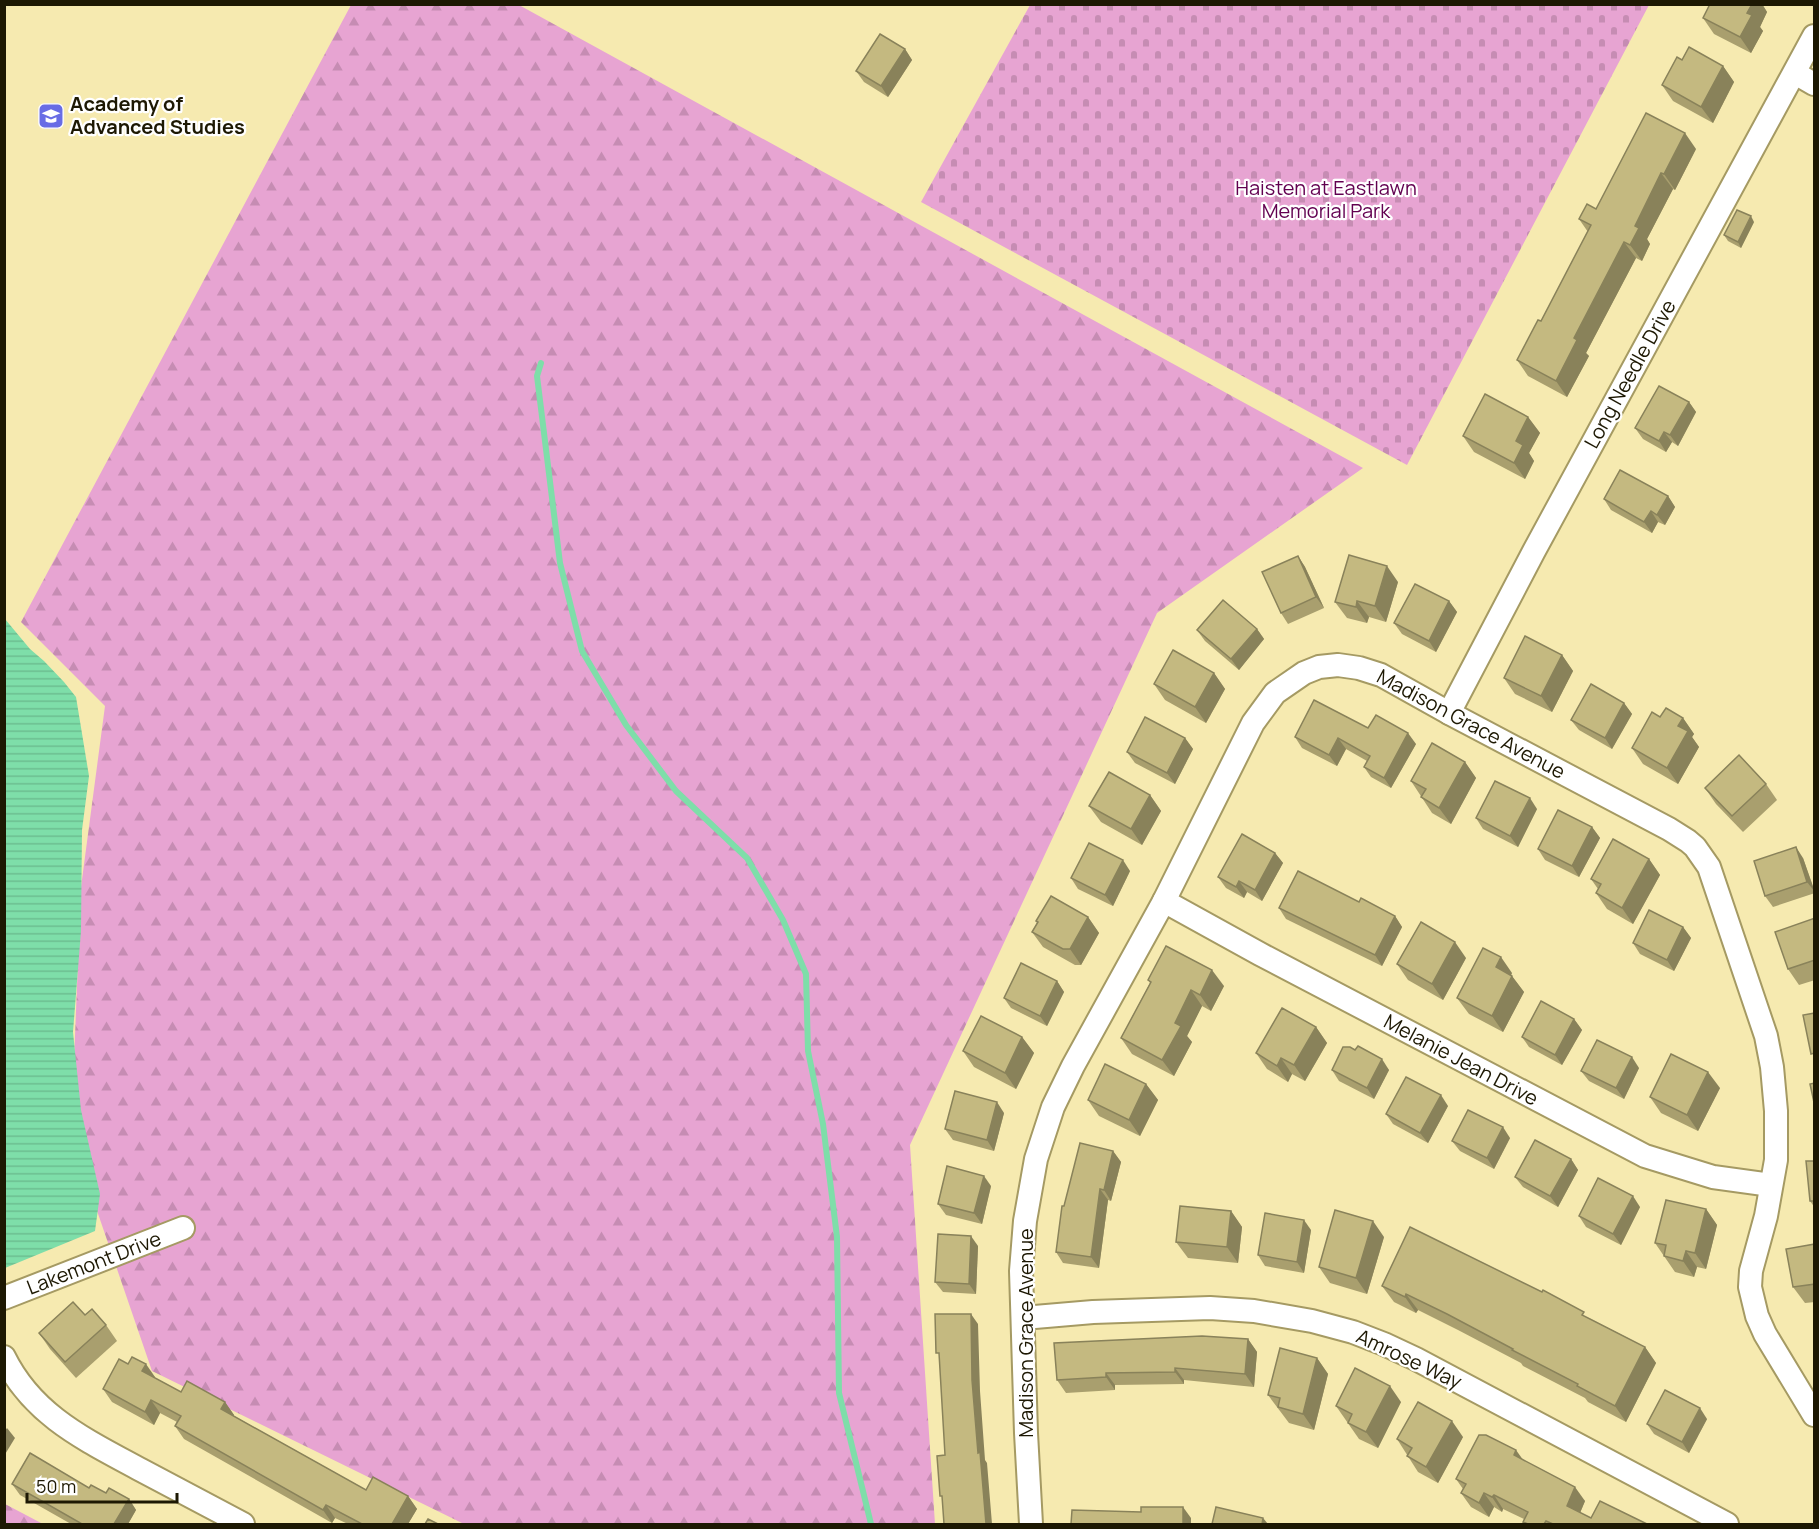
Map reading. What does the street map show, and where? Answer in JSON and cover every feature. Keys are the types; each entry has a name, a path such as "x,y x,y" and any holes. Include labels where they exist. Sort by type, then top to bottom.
{"street":[{"name":"Long Needle Drive","path":"1449,713 1534,551 1815,36"},
{"path":"1795,73 1815,84"},
{"name":"Madison Grace Avenue","path":"1031,1524 1022,1271 1025,1221 1036,1159 1053,1107 1073,1066 1164,901 1253,723 1275,693 1288,682 1319,667 1338,665 1359,668 1380,675 1679,834 1688,840 1702,856 1716,885 1766,1036 1772,1067 1776,1111 1776,1160 1751,1271 1750,1287 1753,1302 1756,1316 1765,1334 1815,1415"},
{"name":"Melanie Jean Drive","path":"1164,901 1270,960 1645,1156 1713,1177 1771,1185"},
{"name":"Lakemont Drive","path":"4,1298 183,1228"},
{"name":"Amrose Way","path":"1023,1318 1093,1312 1210,1308 1284,1316 1353,1332 1416,1359 1727,1524"},
{"path":"4,1357 29,1396 56,1420 92,1443 243,1524"}],"green space":[{"path":"351,5 519,5 1363,468 1157,613 910,1145 935,1524 464,1524 152,1371 71,1135 81,887 105,706 21,622"},
{"name":"Haisten at Eastlawn Memorial Park","path":"1030,5 1649,5 1407,465 921,202"},
{"path":"5,1504 43,1524 5,1524"}],"shaded area":[{"path":"5,619 76,697 89,776 82,830 81,931 73,1032 81,1110 100,1194 95,1231 5,1268"}],"building":[{"path":"1710,4 1752,4 1747,13 1752,15 1740,37 1703,18"},
{"path":"880,34 905,49 881,86 856,71"},
{"path":"1689,47 1723,66 1701,107 1662,85 1677,57 1682,60"},
{"path":"1646,113 1685,133 1664,174 1661,173 1635,226 1639,228 1630,245 1624,242 1574,338 1577,340 1556,381 1517,360 1538,320 1541,321 1591,225 1579,219 1587,204 1596,209"},
{"path":"1737,210 1751,216 1738,242 1724,235"},
{"path":"1659,386 1689,402 1670,435 1664,432 1659,441 1635,428"},
{"path":"1485,394 1528,417 1516,441 1523,445 1514,463 1463,436"},
{"path":"1620,470 1668,496 1657,515 1651,511 1644,522 1604,499"},
{"path":"1349,555 1387,566 1375,606 1357,601 1356,607 1335,602"},
{"path":"1298,556 1316,597 1281,613 1262,572"},
{"path":"1415,584 1449,601 1429,641 1394,623"},
{"path":"1223,600 1257,629 1231,659 1197,630"},
{"path":"1525,636 1562,655 1541,696 1504,678"},
{"path":"1173,650 1214,673 1195,707 1154,684"},
{"path":"1591,684 1624,703 1605,738 1571,720"},
{"path":"1314,700 1368,728 1376,715 1408,733 1384,778 1364,767 1370,756 1338,738 1329,755 1295,737"},
{"path":"1666,708 1683,718 1678,726 1688,731 1667,768 1632,748 1652,712 1660,717"},
{"path":"1145,717 1185,738 1167,773 1127,752"},
{"path":"1432,743 1465,762 1439,808 1421,797 1426,789 1411,781"},
{"path":"1739,755 1766,784 1732,816 1705,788"},
{"path":"1109,772 1150,795 1131,829 1089,806"},
{"path":"1495,781 1530,798 1510,836 1476,818"},
{"path":"1558,810 1592,827 1572,866 1538,849"},
{"path":"1242,834 1275,853 1255,890 1239,881 1236,887 1218,877"},
{"path":"1613,839 1649,859 1622,908 1596,893 1601,884 1591,879"},
{"path":"1089,843 1123,860 1105,895 1071,878"},
{"path":"1796,847 1807,882 1765,896 1754,861"},
{"path":"1298,871 1359,902 1361,898 1395,916 1375,955 1279,908"},
{"path":"1051,896 1088,917 1070,949 1063,949 1032,932"},
{"path":"1649,910 1683,927 1667,960 1633,943"},
{"path":"1815,918 1815,960 1788,969 1775,932"},
{"path":"1421,922 1455,942 1432,984 1397,964"},
{"path":"1166,946 1212,970 1200,995 1191,990 1175,1023 1181,1026 1162,1060 1121,1038 1151,982 1148,980"},
{"path":"1483,948 1501,957 1496,967 1512,976 1492,1016 1457,998"},
{"path":"1021,963 1057,981 1040,1016 1004,998"},
{"path":"1541,1001 1574,1019 1555,1055 1522,1037"},
{"path":"1282,1008 1316,1027 1294,1065 1281,1058 1277,1066 1256,1053"},
{"path":"1815,1013 1815,1053 1811,1054 1803,1015"},
{"path":"981,1016 1022,1037 1005,1073 963,1051"},
{"path":"1597,1040 1632,1057 1616,1088 1581,1071"},
{"path":"1358,1046 1382,1059 1367,1088 1332,1070 1343,1047 1355,1050"},
{"path":"1671,1054 1708,1072 1687,1115 1650,1097"},
{"path":"1105,1064 1146,1084 1129,1120 1088,1100"},
{"path":"1406,1077 1441,1095 1420,1133 1386,1114"},
{"path":"1815,1083 1815,1107 1810,1084"},
{"path":"955,1091 997,1102 987,1140 945,1129"},
{"path":"1468,1110 1503,1127 1487,1158 1452,1141"},
{"path":"1535,1140 1571,1159 1550,1196 1515,1177"},
{"path":"1080,1143 1113,1151 1104,1190 1100,1189 1091,1257 1056,1252 1062,1206 1064,1206"},
{"path":"1806,1161 1815,1161 1815,1201 1810,1201"},
{"path":"947,1166 984,1176 974,1213 938,1204"},
{"path":"1598,1178 1633,1196 1613,1234 1579,1216"},
{"path":"1666,1200 1706,1209 1695,1253 1686,1251 1683,1261 1664,1256 1666,1245 1655,1243"},
{"path":"1180,1206 1231,1211 1227,1247 1176,1242"},
{"path":"1335,1210 1373,1221 1356,1278 1319,1267"},
{"path":"1265,1213 1304,1220 1297,1262 1258,1255"},
{"path":"1410,1227 1542,1292 1543,1290 1584,1312 1582,1315 1645,1347 1615,1406 1447,1314 1406,1294 1405,1297 1382,1286"},
{"path":"938,1234 971,1236 969,1284 935,1282"},
{"path":"1815,1244 1815,1284 1793,1287 1786,1249"},
{"path":"73,1302 85,1315 92,1309 106,1325 65,1362 39,1333"},
{"path":"935,1314 971,1314 972,1380 986,1524 944,1524 937,1456 945,1455"},
{"path":"1202,1336 1248,1339 1245,1374 1175,1368 1175,1372 1106,1373 1106,1377 1057,1380 1054,1343"},
{"path":"1280,1348 1317,1358 1303,1414 1278,1407 1280,1398 1268,1395"},
{"path":"132,1357 146,1364 142,1371 181,1392 187,1381 225,1402 221,1409 366,1490 373,1477 408,1496 392,1524 362,1524 326,1505 323,1510 175,1426 181,1416 151,1400 145,1412 103,1389 119,1359 128,1364"},
{"path":"1355,1368 1390,1386 1366,1432 1348,1423 1352,1414 1336,1406"},
{"path":"1665,1390 1700,1408 1682,1442 1647,1424"},
{"path":"1418,1402 1452,1421 1426,1467 1407,1456 1412,1448 1397,1439"},
{"path":"1479,1435 1486,1435 1516,1450 1514,1455 1575,1487 1567,1506 1591,1518 1600,1501 1647,1524 1553,1524 1546,1521 1544,1524 1528,1524 1523,1522 1528,1512 1494,1495 1492,1497 1484,1493 1479,1503 1461,1493 1466,1484 1456,1479"},
{"path":"30,1453 89,1488 91,1485 106,1493 109,1488 129,1499 114,1524 82,1524 12,1484"},
{"path":"1141,1507 1183,1507 1183,1524 1071,1524 1072,1510 1141,1512"},
{"path":"1216,1507 1263,1518 1262,1524 1212,1524"},
{"path":"428,1519 438,1524 425,1524"}],"waterway":[{"path":"541,363 537,376 560,563 582,651 626,725 676,791 747,858 783,920 806,974 808,1051 823,1124 837,1237 839,1393 871,1524"}],"place":[{"name":"Academy of Advanced Studies","path":"51,116"}]}
